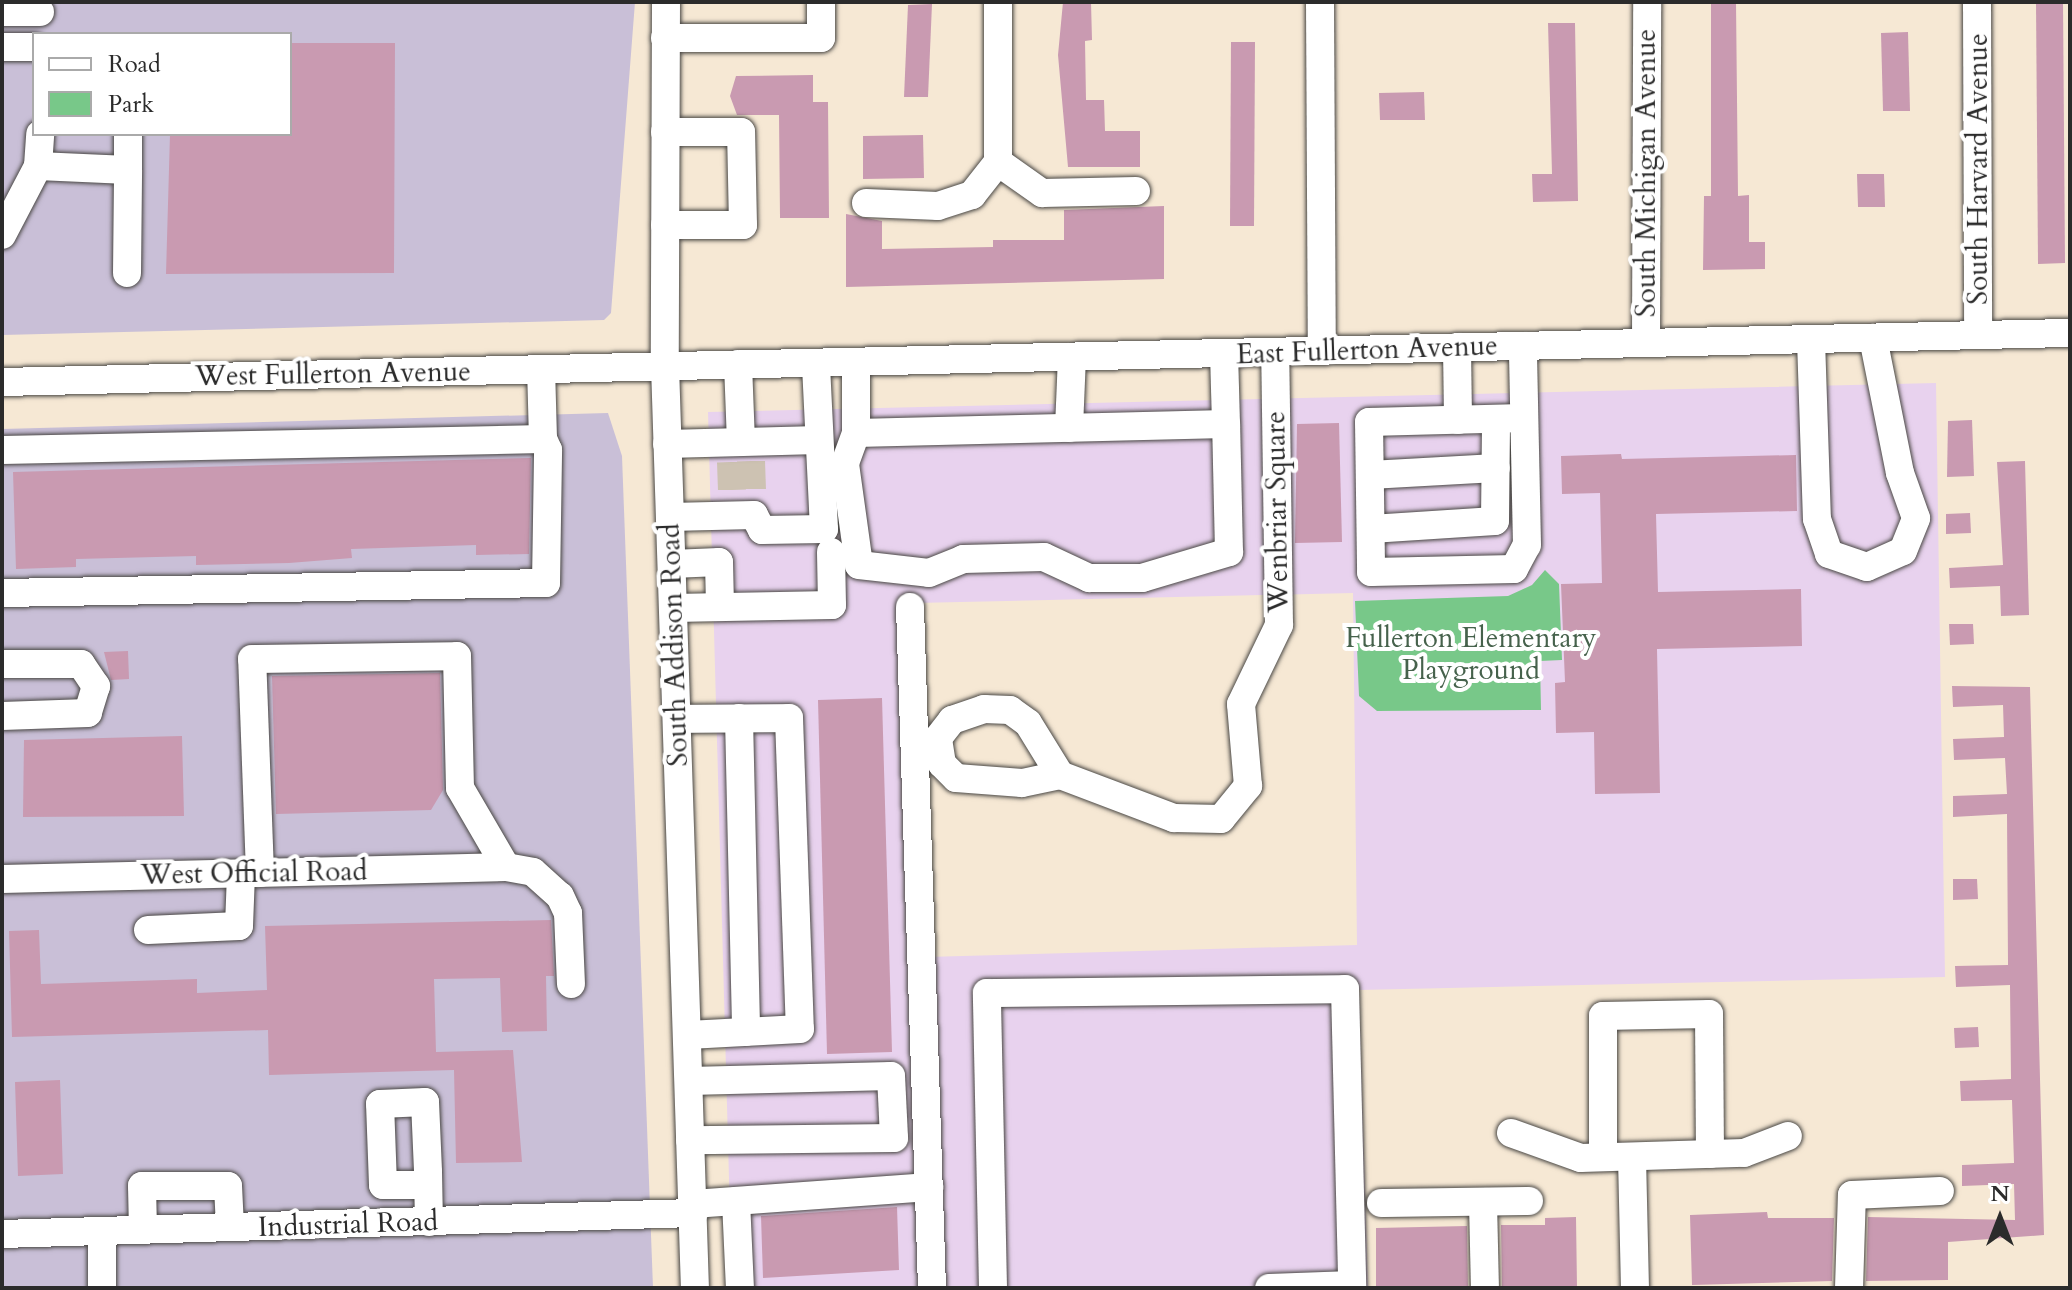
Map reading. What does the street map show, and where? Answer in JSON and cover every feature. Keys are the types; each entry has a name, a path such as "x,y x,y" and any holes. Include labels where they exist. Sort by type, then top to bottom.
{"street":[{"name":"South Addison Road","path":"666,2 665,366 695,1288"},
{"path":"665,38 821,38 821,2"},
{"path":"866,203 938,206 972,195 998,162 998,2"},
{"path":"1320,2 1322,350"},
{"name":"South Michigan Avenue","path":"1646,343 1647,2"},
{"name":"South Harvard Avenue","path":"1977,2 1978,335"},
{"path":"2,12 40,16"},
{"path":"2,47 32,47"},
{"path":"665,132 741,132 743,225 665,225"},
{"path":"2,235 38,166 40,136"},
{"path":"127,273 128,136"},
{"path":"998,162 1042,193 1136,191"},
{"path":"38,166 128,170"},
{"name":"East Fullerton Avenue","path":"665,366 2070,333"},
{"path":"1811,340 1817,519 1829,554 1867,567 1903,551 1916,518 1900,473 1873,338"},
{"path":"1371,529 1495,521 1496,468 1510,418 1523,346"},
{"path":"1457,347 1458,420"},
{"name":"Wenbriar Square","path":"1060,775 1174,818 1221,819 1248,786 1241,704 1279,625 1275,353"},
{"path":"856,362 856,433 845,464 859,565 929,573 963,559 1044,557 1089,578 1142,578 1229,552 1224,354"},
{"path":"1069,428 1072,357"},
{"path":"738,364 733,474 762,530 824,529 816,363"},
{"name":"West Fullerton Avenue","path":"2,382 665,366"},
{"path":"2,593 546,583 548,450 543,439 541,369"},
{"path":"1510,418 1527,545 1514,569 1371,572 1369,422 1510,418"},
{"path":"856,433 1226,424"},
{"path":"2,450 543,439"},
{"path":"670,517 733,474 819,440"},
{"path":"667,444 733,474"},
{"path":"1370,475 1496,468"},
{"path":"673,608 832,605 831,552"},
{"path":"672,564 719,562 720,607"},
{"path":"910,607 932,1288"},
{"path":"148,930 239,926 250,873 252,659 457,656 460,788 506,867 533,872 560,896 568,913 571,984"},
{"path":"2,664 81,664 96,686 88,713 2,716"},
{"path":"739,718 746,1032"},
{"path":"677,719 789,718 800,1029 688,1035"},
{"name":"West Official Road","path":"2,879 506,867"},
{"path":"993,1288 987,993 1345,989 1352,1285 1269,1288"},
{"path":"1603,1157 1603,1016 1709,1014 1710,1154"},
{"path":"689,1081 891,1076 894,1138 690,1140"},
{"path":"1511,1133 1581,1158 1744,1153 1788,1136"},
{"path":"1632,1157 1635,1288"},
{"path":"428,1185 429,1222"},
{"path":"143,1230 142,1186 228,1186 230,1227"},
{"name":"Industrial Road","path":"2,1234 429,1222 694,1208 736,1201 929,1187"},
{"path":"1849,1288 1852,1195 1940,1191"},
{"path":"736,1201 740,1288"},
{"path":"1381,1203 1529,1201"},
{"path":"1483,1202 1485,1288"},
{"path":"102,1231 102,1288"}],"shaded area":[{"path":"2,2 635,2 611,313 604,320 2,335"},
{"path":"1936,383 1945,977 1359,990 1368,1288 732,1288 708,412","holes":["1353,593 1357,945 926,957 915,603"]},
{"path":"608,413 622,456 653,1288 2,1288 2,429"}],"green space":[{"name":"Fullerton Elementary Playground","path":"1545,570 1559,584 1562,660 1540,661 1541,710 1377,711 1359,696 1355,601 1508,596 1532,585"}],"building":[{"path":"1063,2 1091,2 1092,40 1085,41 1086,100 1104,100 1105,131 1140,131 1140,167 1068,167 1058,55"},
{"path":"1711,2 1736,2 1738,196 1749,195 1749,242 1765,242 1765,269 1703,270 1704,196 1711,196"},
{"path":"2036,2 2063,2 2065,263 2038,264"},
{"path":"932,4 928,97 904,97 908,5"},
{"path":"1548,23 1575,23 1578,201 1533,202 1532,174 1552,174"},
{"path":"1908,32 1910,111 1883,111 1881,33"},
{"path":"1231,42 1255,42 1254,226 1230,226"},
{"path":"292,43 395,43 394,273 166,274 170,136 292,136"},
{"path":"813,75 813,102 828,102 829,218 780,218 779,115 737,115 730,96 736,76"},
{"path":"1424,92 1425,120 1380,120 1379,93"},
{"path":"923,135 924,178 863,179 863,136"},
{"path":"1857,174 1884,174 1885,207 1858,207"},
{"path":"1164,206 1164,279 846,287 846,214 882,221 882,249 993,247 993,240 1064,240 1064,210"},
{"path":"1972,420 1974,476 1947,477 1948,421"},
{"path":"1339,423 1342,542 1295,543 1297,424"},
{"path":"1621,454 1622,459 1796,455 1797,511 1656,514 1658,592 1801,589 1802,646 1657,649 1660,793 1595,794 1594,732 1556,733 1555,683 1565,682 1561,584 1602,583 1600,493 1562,494 1561,456"},
{"path":"531,458 529,554 476,555 476,545 351,549 352,558 289,563 196,565 196,556 76,559 76,567 16,569 13,472"},
{"path":"2025,461 2029,615 2001,616 2000,586 1950,588 1949,568 2003,565 1997,462"},
{"path":"1970,513 1971,533 1946,534 1946,514"},
{"path":"1949,624 1973,624 1974,644 1950,645"},
{"path":"128,651 129,679 111,680 104,652"},
{"path":"440,673 443,790 431,810 276,814 272,676"},
{"path":"1952,686 2030,687 2044,1235 1948,1242 1948,1280 1866,1281 1868,1217 2015,1220 2014,1184 1962,1186 1962,1165 2014,1163 2012,1100 1961,1101 1960,1081 2011,1079 2010,985 1956,987 1955,966 2008,965 2007,814 1953,817 1953,796 2007,794 2005,758 1954,760 1953,739 2004,737 2003,705 1953,707"},
{"path":"882,698 892,1052 827,1054 818,700"},
{"path":"182,736 184,816 23,817 24,740"},
{"path":"1953,879 1977,879 1978,899 1953,900"},
{"path":"551,920 554,976 546,976 547,1031 502,1032 500,978 434,979 436,1052 513,1050 522,1162 456,1163 454,1070 269,1075 268,1030 12,1037 9,931 39,930 41,984 197,979 197,993 267,990 265,926"},
{"path":"1978,1027 1979,1047 1955,1048 1954,1028"},
{"path":"60,1080 63,1174 18,1176 15,1082"},
{"path":"897,1207 899,1270 763,1278 761,1216"},
{"path":"1767,1212 1768,1218 1834,1218 1832,1281 1692,1285 1690,1215"},
{"path":"1576,1217 1577,1287 1502,1288 1501,1225 1545,1225 1545,1218"},
{"path":"1467,1226 1468,1288 1376,1288 1376,1228"}],"tunnel":[{"path":"751,461 752,490"},
{"path":"731,462 732,490"}]}
